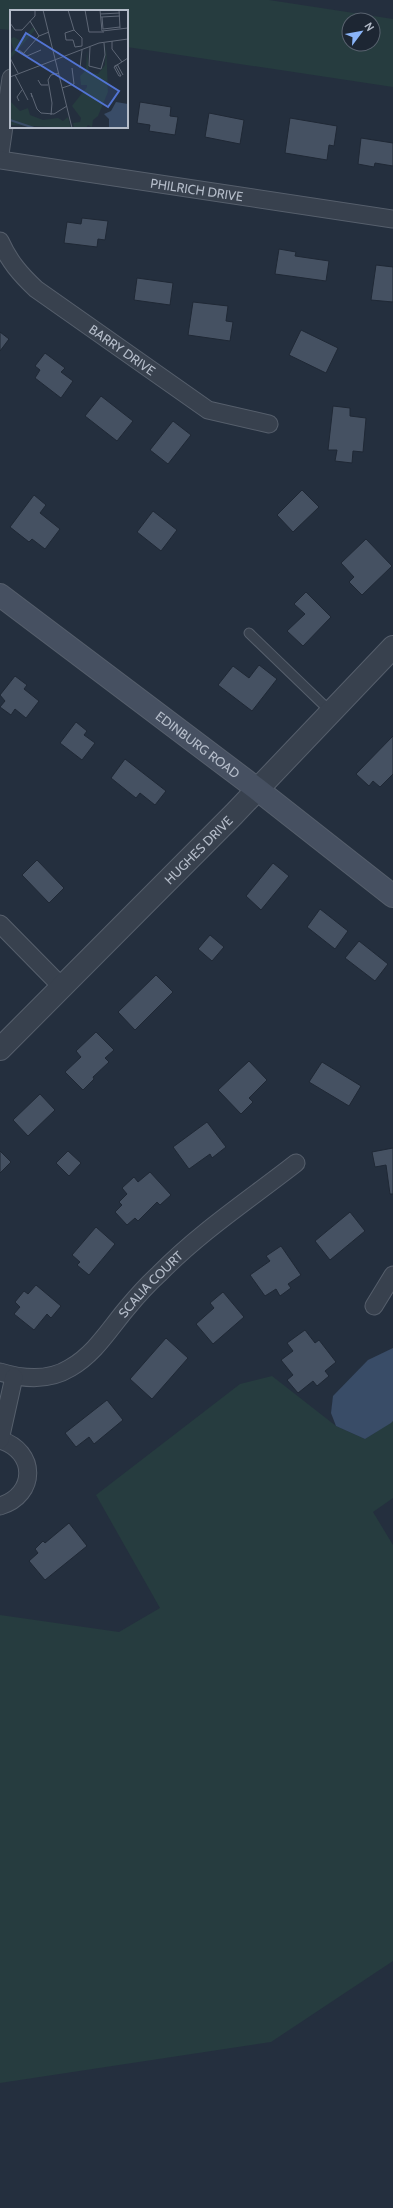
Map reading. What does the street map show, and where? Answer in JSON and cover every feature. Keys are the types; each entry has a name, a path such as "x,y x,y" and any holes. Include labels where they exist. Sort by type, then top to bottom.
{"main road":[{"name":"EDINBURG ROAD","path":"0,595 256,789 393,896"}],"street":[{"path":"0,154 10,85"},
{"name":"PHILRICH DRIVE","path":"0,160 393,220"},
{"name":"BARRY DRIVE","path":"0,241 8,258 20,275 36,289 208,410 269,424"},
{"name":"HUGHES DRIVE","path":"0,1049 256,789 393,647"},
{"path":"0,924 62,987"},
{"name":"SCALIA COURT","path":"7,1374 32,1378 51,1376 69,1369 85,1358 128,1307 178,1255 296,1163"},
{"path":"374,1306 393,1275"},
{"path":"0,1506 10,1502 18,1496 25,1488 28,1478 25,1458 10,1444 0,1440 7,1374"}],"lane":[{"path":"249,633 331,712"}],"green space":[{"path":"0,0 269,0 347,12 341,12 341,52 381,52 381,17 393,19 393,87 128,47 128,10 10,10 10,30 0,29"},
{"path":"272,1376 336,1426 365,1439 393,1421 393,1498 373,1512 393,1545 393,1961 271,2042 0,2083 0,1615 119,1632 160,1608 96,1495 240,1384"}],"water":[{"path":"393,1348 393,1421 365,1439 336,1426 331,1413 333,1396 368,1360"}],"building":[{"path":"140,102 171,107 170,116 178,117 175,135 149,131 150,125 137,123"},
{"path":"209,113 244,120 240,144 205,137"},
{"path":"290,118 337,126 334,146 329,145 327,160 285,153"},
{"path":"361,138 393,143 393,166 375,163 374,167 358,164"},
{"path":"82,218 108,221 105,240 98,239 97,247 64,243 67,222 81,224"},
{"path":"279,249 296,252 295,256 329,261 326,281 275,274"},
{"path":"376,265 393,267 393,302 371,300"},
{"path":"137,278 173,283 170,305 134,300"},
{"path":"193,302 228,306 226,321 233,322 230,341 188,335"},
{"path":"301,330 338,348 326,373 289,355"},
{"path":"0,332 9,339 0,351"},
{"path":"45,353 65,368 61,372 73,381 61,398 35,378 40,370 35,366"},
{"path":"101,396 133,421 117,441 85,416"},
{"path":"333,406 350,408 350,416 366,418 363,452 353,451 352,463 335,461 337,450 328,450"},
{"path":"173,421 191,435 168,464 150,450"},
{"path":"302,490 319,507 293,532 277,515"},
{"path":"34,495 46,505 40,513 60,529 45,549 32,539 29,542 10,527"},
{"path":"153,511 177,530 161,551 137,532"},
{"path":"366,539 392,566 362,595 349,582 354,577 341,563"},
{"path":"306,592 331,617 303,646 287,631 305,614 294,604"},
{"path":"259,665 277,679 252,711 218,685 233,666 249,678"},
{"path":"15,676 27,685 24,689 39,701 26,718 15,709 11,715 0,707 5,701 0,695"},
{"path":"76,722 87,731 84,735 95,743 82,760 60,743"},
{"path":"393,736 393,774 380,787 373,781 369,786 356,774"},
{"path":"125,759 166,791 155,805 140,793 136,798 111,778"},
{"path":"37,860 64,888 49,903 22,875"},
{"path":"273,863 289,876 261,910 246,896"},
{"path":"320,909 348,931 335,949 307,927"},
{"path":"210,935 224,947 212,961 198,949"},
{"path":"359,941 388,964 375,981 345,958"},
{"path":"156,975 173,992 135,1030 118,1012"},
{"path":"96,1032 114,1050 105,1058 109,1062 93,1077 94,1079 83,1090 65,1072 81,1057 76,1051"},
{"path":"249,1061 267,1080 249,1098 253,1102 241,1114 218,1090"},
{"path":"322,1062 361,1086 349,1106 309,1082"},
{"path":"40,1094 55,1110 28,1136 13,1120"},
{"path":"207,1122 226,1147 212,1158 210,1154 189,1169 173,1147"},
{"path":"393,1148 393,1194 390,1194 386,1165 375,1167 372,1152"},
{"path":"0,1151 11,1162 0,1173"},
{"path":"68,1151 81,1163 69,1176 56,1163"},
{"path":"150,1172 171,1195 160,1205 157,1202 138,1221 135,1218 127,1225 115,1212 122,1205 119,1202 127,1194 122,1188 134,1177 138,1182"},
{"path":"350,1212 365,1231 330,1260 315,1241"},
{"path":"96,1227 115,1244 89,1275 77,1265 80,1262 72,1255"},
{"path":"281,1246 301,1275 288,1284 291,1288 280,1296 276,1289 265,1296 250,1275 270,1261 266,1256"},
{"path":"36,1285 61,1306 51,1318 47,1314 34,1330 14,1314 20,1307 15,1302 24,1291 28,1294"},
{"path":"223,1292 244,1317 213,1344 196,1324 214,1308 210,1303"},
{"path":"305,1330 315,1343 319,1340 336,1362 325,1371 329,1376 317,1386 313,1381 298,1393 287,1380 293,1375 281,1360 293,1351 287,1343"},
{"path":"166,1338 188,1358 152,1399 130,1379"},
{"path":"107,1400 123,1420 94,1444 89,1437 76,1447 65,1433"},
{"path":"69,1523 87,1546 45,1580 29,1561 38,1553 35,1549 43,1541 45,1543"}]}
